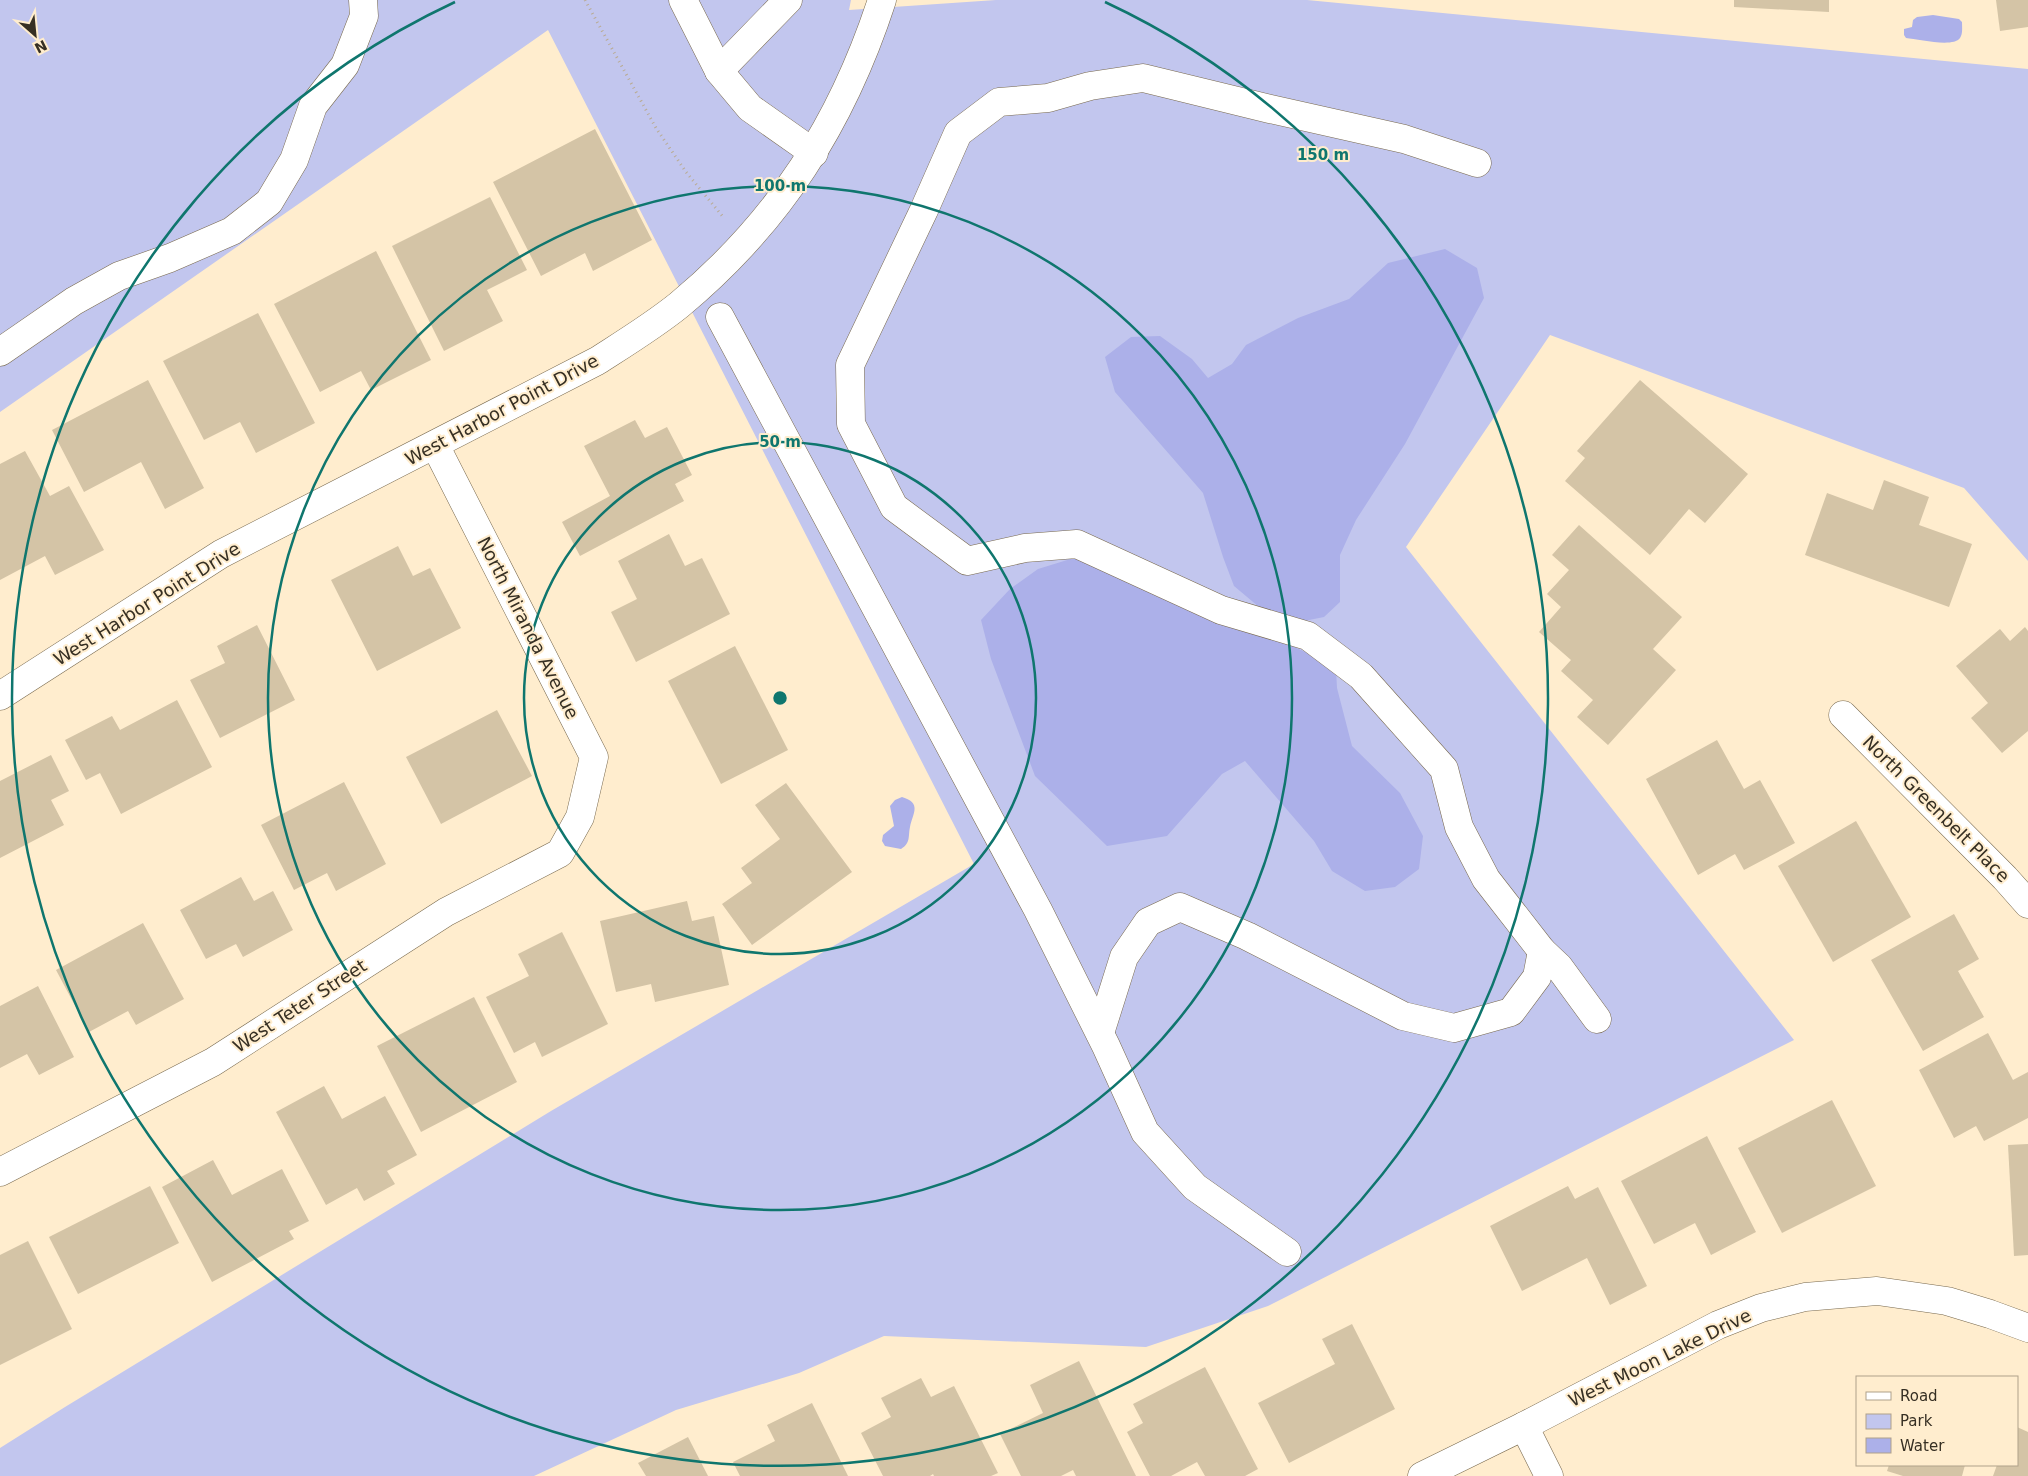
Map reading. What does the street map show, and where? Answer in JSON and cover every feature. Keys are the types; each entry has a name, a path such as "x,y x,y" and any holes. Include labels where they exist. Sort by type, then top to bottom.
{"street":[{"path":"0,352 74,301 119,276 170,258 232,231 268,202 294,160 314,106 345,65 364,16 363,0"},
{"path":"683,0 719,71 750,108 814,153"},
{"path":"719,71 788,0"},
{"name":"West Harbor Point Drive","path":"0,696 221,554 597,361 678,305 719,269 756,230 814,153 851,84 868,44 882,0"},
{"path":"1477,163 1404,138 1270,109 1143,78 1090,86 1048,98 999,102 958,133 916,228 850,365 851,424 894,507 967,561 1025,548 1077,544 1221,610 1308,636 1361,676 1444,769 1459,827 1486,879 1542,951 1559,967 1597,1019"},
{"path":"720,317 1038,910 1100,1033 1145,1132 1195,1187 1286,1252"},
{"name":"North Miranda Avenue","path":"435,445 594,757 580,817"},
{"name":"North Greenbelt Place","path":"1843,715 2005,878 2028,904"},
{"name":"West Teter Street","path":"0,1172 213,1062 446,912 560,853 580,817"},
{"path":"1100,1033 1124,957 1148,922 1180,907 1247,936 1403,1016 1454,1028 1511,1012 1537,977 1542,951"},
{"name":"West Moon Lake Drive","path":"1422,1476 1467,1466 1524,1426 1718,1325 1761,1308 1806,1297 1877,1291 1939,1300 1990,1314 2028,1328"},
{"path":"1524,1426 1549,1476"}],"path":[{"path":"585,0 656,128 686,172 728,223"}],"green space":[{"path":"0,0 851,0 849,10 996,0 1307,0 2028,69 2028,561 1964,488 1550,335 1406,547 1794,1040 1268,1306 1146,1347 884,1336 799,1373 676,1410 534,1476 0,1476 0,1448 65,1407 551,1111 974,864 548,30 0,412"}],"water":[{"path":"1933,15 1959,19 1962,22 1960,38 1956,41 1943,43 1906,38 1904,29 1912,27 1913,20 1917,17"},
{"path":"1445,249 1477,268 1484,298 1405,444 1356,520 1340,555 1340,602 1324,617 1299,622 1265,612 1234,586 1203,493 1115,392 1105,357 1131,337 1160,336 1192,359 1208,378 1232,364 1246,345 1298,318 1349,299 1388,263"},
{"path":"1077,557 1248,626 1312,655 1336,669 1337,688 1352,746 1400,793 1423,836 1419,869 1395,887 1365,891 1332,871 1314,841 1245,761 1222,774 1167,836 1107,846 1035,776 991,659 981,620 1010,589 1038,569"},
{"path":"902,797 912,802 915,809 908,842 901,849 885,846 882,841 883,835 894,826 890,806 895,800"}],"building":[{"path":"1734,0 1829,0 1829,12 1734,7"},
{"path":"1996,0 2028,0 2028,27 2000,31"},
{"path":"595,129 652,240 593,271 585,253 541,276 493,182"},
{"path":"490,197 527,270 487,290 503,321 444,351 392,246"},
{"path":"376,251 431,360 371,390 361,371 320,392 274,304"},
{"path":"258,313 315,423 256,453 240,422 204,440 163,361"},
{"path":"148,380 204,488 165,509 141,462 84,492 52,430"},
{"path":"1640,380 1748,474 1705,523 1689,509 1650,555 1565,481 1585,458 1577,451"},
{"path":"635,420 645,438 667,427 692,475 675,484 684,501 580,556 562,522 610,496 584,446"},
{"path":"25,451 50,496 69,486 104,550 55,575 45,556 0,580 0,464"},
{"path":"1884,480 1929,497 1919,525 1972,544 1949,607 1805,555 1827,493 1873,510"},
{"path":"1579,525 1682,617 1653,649 1676,670 1608,745 1577,717 1593,700 1561,671 1571,660 1539,632 1561,607 1547,594 1569,570 1552,555"},
{"path":"669,534 685,566 702,558 730,614 636,662 611,612 637,599 618,561"},
{"path":"398,546 413,576 430,568 461,628 377,671 331,580"},
{"path":"257,625 295,700 220,738 190,680 225,663 217,646"},
{"path":"2025,627 2028,631 2028,731 2002,753 1971,718 1988,703 1956,666 2000,629 2010,641"},
{"path":"735,646 788,750 721,784 668,681"},
{"path":"177,700 212,767 121,814 100,773 86,780 65,740 112,716 120,730"},
{"path":"497,710 532,776 441,824 406,757"},
{"path":"1717,740 1744,789 1760,780 1795,843 1744,870 1735,854 1698,875 1646,779"},
{"path":"51,755 69,791 51,800 64,825 0,858 0,781"},
{"path":"344,782 386,864 336,891 327,873 294,890 261,825"},
{"path":"786,783 852,872 752,945 722,904 752,883 741,868 780,839 755,805"},
{"path":"1856,821 1911,917 1833,962 1778,866"},
{"path":"241,877 254,901 273,891 293,930 243,957 236,944 206,959 180,910"},
{"path":"687,901 692,921 714,916 729,985 655,1002 651,984 616,992 600,921"},
{"path":"1954,914 1979,959 1958,971 1984,1017 1923,1051 1871,960"},
{"path":"143,923 184,999 136,1025 128,1011 89,1032 56,970"},
{"path":"562,932 608,1024 542,1057 535,1042 514,1053 486,997 529,976 518,954"},
{"path":"38,986 74,1057 39,1075 27,1054 0,1068 0,1006"},
{"path":"474,997 517,1082 421,1132 377,1046"},
{"path":"1988,1033 2013,1080 2028,1072 2028,1118 1984,1141 1976,1126 1954,1138 1919,1070"},
{"path":"324,1086 342,1119 385,1096 417,1155 387,1171 395,1184 364,1201 357,1188 326,1205 276,1112"},
{"path":"1832,1100 1876,1186 1782,1233 1738,1148"},
{"path":"1707,1136 1756,1232 1711,1255 1695,1223 1654,1244 1621,1181"},
{"path":"2028,1144 2028,1255 2014,1256 2008,1145"},
{"path":"213,1160 232,1195 282,1169 309,1221 289,1231 294,1239 212,1282 162,1187"},
{"path":"150,1186 179,1243 78,1294 49,1237"},
{"path":"1568,1186 1575,1199 1598,1187 1647,1286 1610,1305 1587,1258 1522,1291 1490,1226"},
{"path":"28,1241 72,1329 0,1365 0,1255"},
{"path":"1352,1324 1395,1409 1289,1463 1258,1403 1335,1364 1322,1339"},
{"path":"1079,1361 1136,1476 1076,1476 1073,1470 1061,1476 1021,1476 1000,1434 1043,1413 1030,1385"},
{"path":"1205,1367 1258,1469 1245,1476 1205,1476 1197,1462 1171,1476 1150,1476 1127,1432 1143,1423 1133,1404"},
{"path":"921,1378 931,1397 954,1386 998,1473 991,1476 934,1476 933,1474 930,1476 883,1476 861,1433 891,1417 881,1398"},
{"path":"812,1403 848,1476 740,1476 733,1462 775,1441 767,1425"},
{"path":"2018,1427 2028,1432 2028,1476 1993,1476 1997,1466 2018,1466"},
{"path":"688,1437 708,1476 646,1476 638,1463"},
{"path":"1889,1466 1965,1466 1962,1476 1903,1476 1887,1471"}]}
